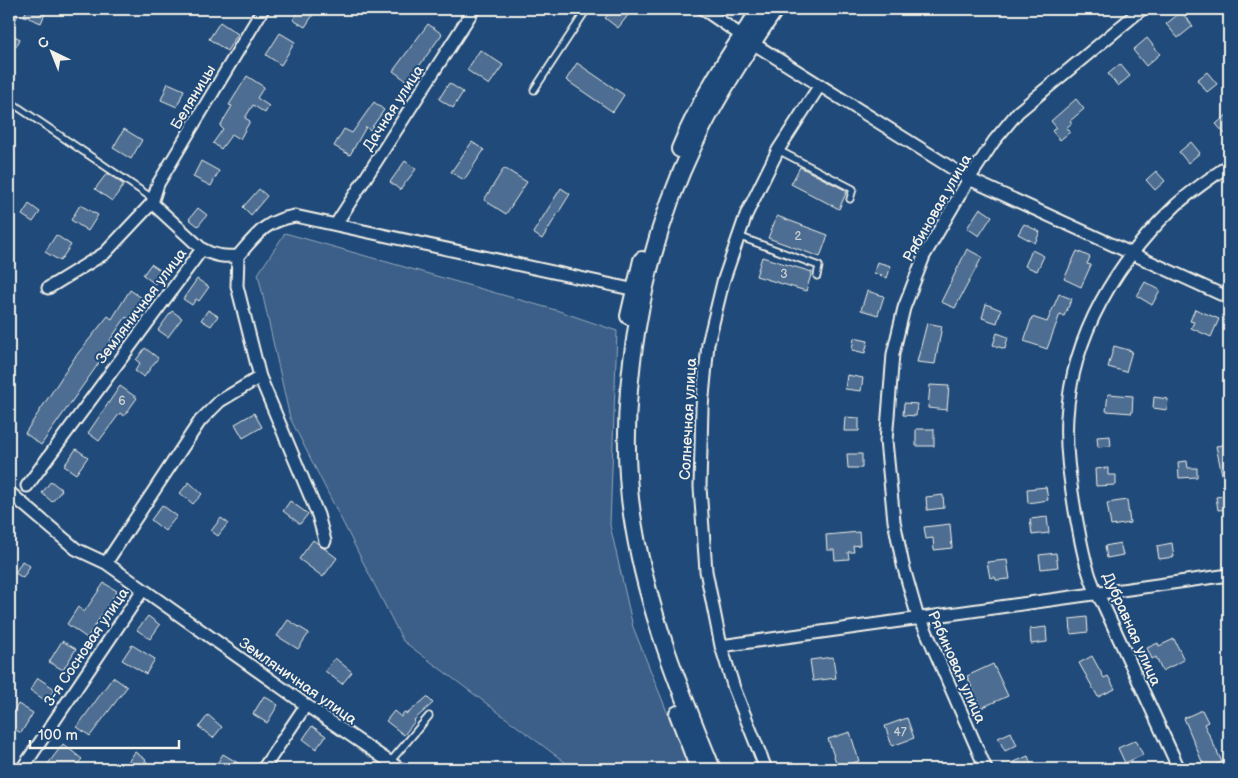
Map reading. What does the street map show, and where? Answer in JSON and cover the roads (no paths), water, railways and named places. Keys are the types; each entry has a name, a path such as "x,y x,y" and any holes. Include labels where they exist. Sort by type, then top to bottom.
{"main road":[{"path":"699,769 669,692 639,602 622,525 617,436 624,348 639,291 682,170 761,9"},
{"path":"747,39 775,9"},
{"path":"639,291 628,435 633,525 662,641 712,769"}],"street":[{"name":"Беляницы","path":"48,288 104,253 152,201 158,184 263,9"},
{"name":"Дачная улица","path":"336,224 474,9"},
{"path":"704,9 747,39 969,180 1229,298"},
{"name":"Рябиновая улица","path":"986,769 923,624 918,618 903,565 889,478 886,441 893,354 904,308 924,256 994,141 1018,112 1142,9"},
{"name":"Солнечная улица","path":"766,769 734,688 721,646 706,571 700,487 702,407 708,344 723,282 738,236 746,215 778,150 820,85"},
{"name":"Дубравная улица","path":"1179,769 1103,604 1096,594 1085,558 1072,492 1067,452 1067,410 1075,370 1090,319 1131,253 1176,205 1229,165"},
{"path":"152,201 202,250"},
{"path":"325,541 318,515 260,377 238,286 238,256 262,229 277,220 295,216 493,261 639,291"},
{"name":"Земляничная улица","path":"27,486 202,250 224,257 238,256"},
{"path":"106,563 200,421 220,402 260,377"},
{"name":"Земляничная улица","path":"9,492 76,549 106,563 142,591 306,706 400,769"},
{"path":"721,646 1229,575"},
{"name":"3-я Сосновая улица","path":"22,769 142,591"},
{"path":"263,769 306,706"}],"lane":[{"path":"534,90 587,9"},
{"path":"9,101 152,201"},
{"path":"778,150 854,189 850,199"},
{"path":"738,236 819,266 817,276"},
{"path":"390,762 429,716"}]}
